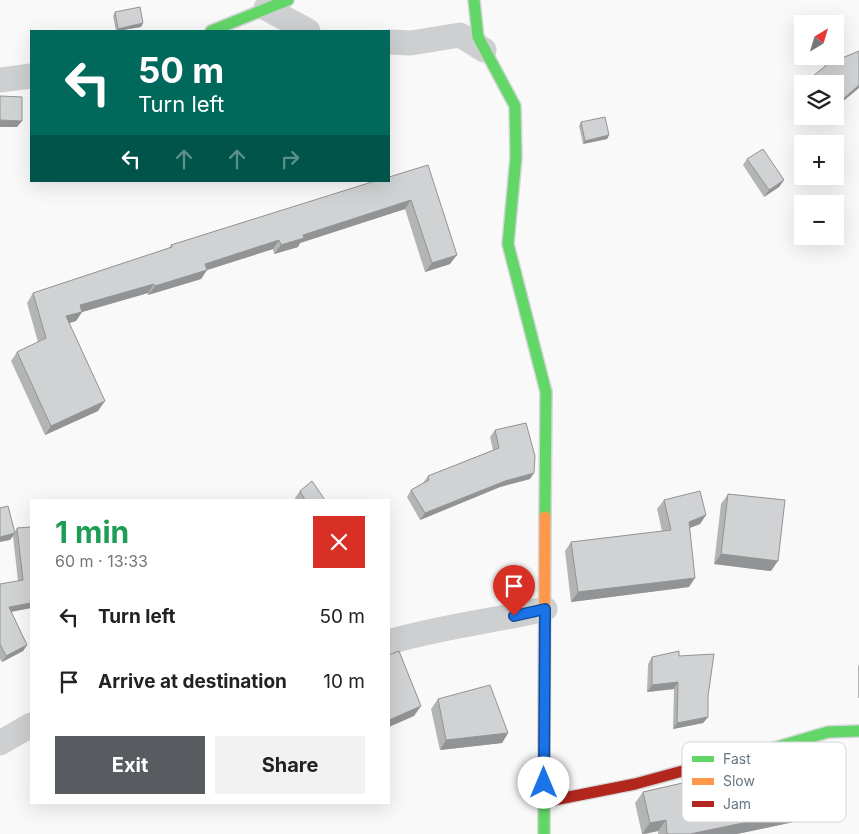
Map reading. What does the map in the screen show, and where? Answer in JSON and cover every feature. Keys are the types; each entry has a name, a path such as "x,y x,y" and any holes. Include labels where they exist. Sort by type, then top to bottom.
{"street":[{"path":"474,0 478,37 515,106 516,157 508,244 546,392 544,834"},
{"path":"213,30 277,4 307,30"},
{"path":"390,42 411,43 460,35 484,50"},
{"path":"0,80 30,76"},
{"path":"390,642 446,628 545,609"},
{"path":"0,743 30,726"},
{"path":"794,742 828,732 859,731"},
{"path":"544,802 635,784 682,771"}],"building":[{"path":"140,7 143,23 118,29 115,12"},
{"path":"859,51 859,85 844,98 844,75 814,75 826,65 844,65 844,57"},
{"path":"0,96 22,97 22,121 0,120"},
{"path":"605,117 609,135 585,141 581,122"},
{"path":"763,149 784,180 769,190 747,159"},
{"path":"428,165 457,255 432,263 411,200 303,235 304,238 281,245 279,240 205,264 207,270 155,286 154,284 80,305 82,312 66,316 105,401 51,426 17,352 46,338 33,293 172,247 171,245 372,182 390,182 390,177"},
{"path":"526,423 535,456 534,473 505,481 425,513 411,490 429,480 428,476 499,448 495,430"},
{"path":"312,481 324,499 304,499 300,491"},
{"path":"700,491 706,515 689,522 695,578 578,592 571,542 671,530 664,500"},
{"path":"728,494 785,500 778,561 721,554"},
{"path":"8,506 15,533 0,537 0,508"},
{"path":"30,527 30,603 9,607 27,645 6,656 0,644 0,584 23,580 17,528"},
{"path":"399,651 421,706 390,720 390,655"},
{"path":"679,651 679,656 714,654 708,696 708,717 677,723 678,682 652,685 652,657"},
{"path":"490,685 508,733 446,740 438,699"},
{"path":"682,783 682,822 748,822 690,834 667,834 666,820 650,823 643,792"}],"traffic: fast":[{"path":"213,30 288,0"},
{"path":"474,0 478,37 515,106 516,157 508,244 546,392 545,517"},
{"path":"794,742 828,732 859,731"},
{"path":"544,740 544,834"}],"traffic: slow":[{"path":"544,740 545,517"}],"traffic: jam":[{"path":"544,802 635,784 682,771"}],"route":[{"path":"514,616 545,609 544,783"}]}
